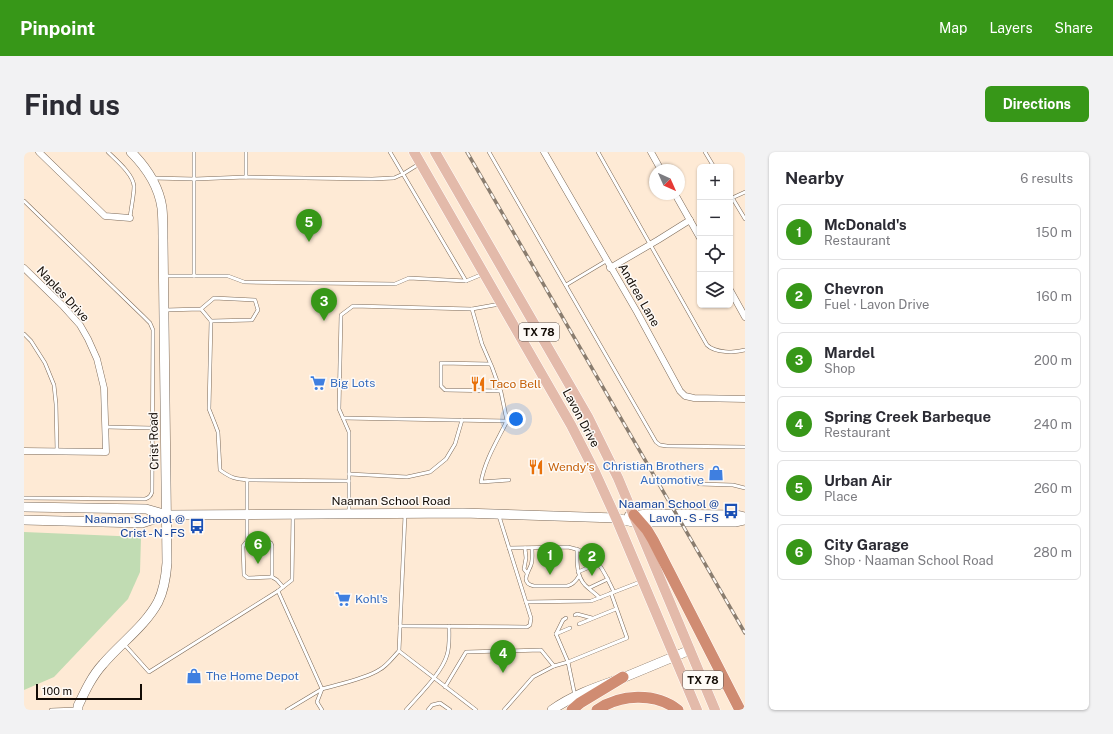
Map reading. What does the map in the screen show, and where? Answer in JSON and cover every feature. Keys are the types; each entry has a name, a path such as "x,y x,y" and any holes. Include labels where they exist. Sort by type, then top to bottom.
{"highway":[{"path":"637,520 653,540 740,710"},
{"path":"572,710 580,702 623,677"},
{"path":"597,710 603,705 625,698 650,698 670,704 678,710"}],"main road":[{"name":"Crist Road","path":"78,709 78,706 90,682 102,665 150,614 159,600 165,582 167,563 162,208 152,178 131,152"},
{"name":"Lavon Drive","path":"414,152 571,424 616,518 697,710"},
{"name":"Lavon Drive","path":"435,153 588,417 637,520 715,710"},
{"path":"421,164 435,153"},
{"path":"502,304 517,294"},
{"name":"Naaman School Road","path":"24,507 146,509 167,514 462,513 695,522 734,522 745,518"},
{"name":"Naaman School Road","path":"24,520 142,523 167,514"},
{"path":"552,710 561,703 593,688 690,650"}],"street":[{"path":"39,152 105,216 130,218"},
{"name":"Andrea Lane","path":"544,152 610,268 637,312 680,391 685,396 694,398 745,399"},
{"path":"651,152 658,164"},
{"path":"678,200 699,236"},
{"path":"610,268 690,220"},
{"name":"Naples Drive","path":"24,268 80,325 97,359 104,388 106,452 57,451"},
{"path":"733,295 745,317"},
{"path":"24,451 57,451"}],"lane":[{"path":"108,152 130,176 134,186 130,218"},
{"path":"194,152 194,276"},
{"path":"246,152 246,177"},
{"path":"390,152 466,281"},
{"path":"489,152 656,442 660,445 668,446 745,447"},
{"path":"598,152 707,345 711,349 720,351 741,352 745,350"},
{"path":"705,152 712,164"},
{"path":"152,178 394,178 421,164"},
{"path":"733,198 745,192"},
{"path":"733,200 745,220"},
{"path":"24,201 143,316 150,323 153,330 151,494 145,499 24,498"},
{"path":"566,285 606,261"},
{"path":"163,276 228,276 244,282 395,284 409,278 466,281 484,273"},
{"path":"164,310 200,309 214,298 255,300 258,310 252,320 211,321"},
{"path":"349,514 349,432 339,409 341,315 353,306 472,309 502,304"},
{"path":"200,309 211,321 209,409 218,432 220,470 228,476 236,479 247,480 349,481"},
{"path":"472,309 482,344 500,391 507,421 483,471 481,482 509,480"},
{"path":"24,334 46,362 54,384 57,451"},
{"path":"490,364 441,364 441,386 445,390 500,391"},
{"path":"343,418 507,421"},
{"path":"349,474 407,477 430,472 446,459 455,444 462,420"},
{"path":"105,427 152,428"},
{"path":"247,480 247,541 243,546 244,575 248,578 272,577 283,587"},
{"path":"699,484 733,485 745,488"},
{"path":"288,710 322,689 379,671 399,651 405,513"},
{"path":"123,644 148,672 278,591 292,580 293,514"},
{"path":"400,626 527,627 530,625 531,618 499,514"},
{"path":"247,541 271,543 272,577"},
{"path":"504,710 533,677 554,666 568,662 627,638 616,609 613,593 608,579 599,563 587,553 568,547 509,548"},
{"path":"525,548 526,558 524,569 527,573"},
{"path":"532,548 532,561 526,579 530,584 534,586 570,585 580,576"},
{"path":"577,549 578,572 585,585 600,598"},
{"path":"578,572 589,569 599,563"},
{"path":"589,588 596,583 608,579"},
{"path":"526,602 591,601 642,581"},
{"path":"278,591 322,689 317,702 322,710"},
{"path":"579,624 616,609"},
{"path":"575,615 577,614 592,618"},
{"path":"566,618 563,620 556,634 568,662 575,697"},
{"path":"406,710 434,678 443,664 448,654 449,626"},
{"path":"556,634 570,628"},
{"path":"446,687 466,652 541,650 554,666"},
{"path":"399,651 476,710"},
{"path":"428,710 432,705 440,703 450,710"},
{"path":"294,706 296,710"},
{"path":"51,710 78,709"}],"green space":[{"path":"24,532 141,537 140,572 128,599 54,677 24,690"}],"railway":[{"path":"467,152 745,633"}],"place":[{"name":"Urban Air","path":"309,242"},
{"name":"Mardel","path":"324,321"},
{"name":"Big Lots","path":"318,383"},
{"name":"Taco Bell","path":"478,384"},
{"name":"Wendy's","path":"536,467"},
{"name":"Christian Brothers Automotive","path":"716,473"},
{"name":"Naaman School @ Lavon - S - FS","path":"731,511"},
{"name":"Naaman School @ Crist - N - FS","path":"197,526"},
{"name":"City Garage","path":"258,564"},
{"name":"McDonald's","path":"550,575"},
{"name":"Chevron","path":"592,576"},
{"name":"Kohl's","path":"343,599"},
{"name":"Spring Creek Barbeque","path":"503,673"},
{"name":"The Home Depot","path":"194,676"}]}
